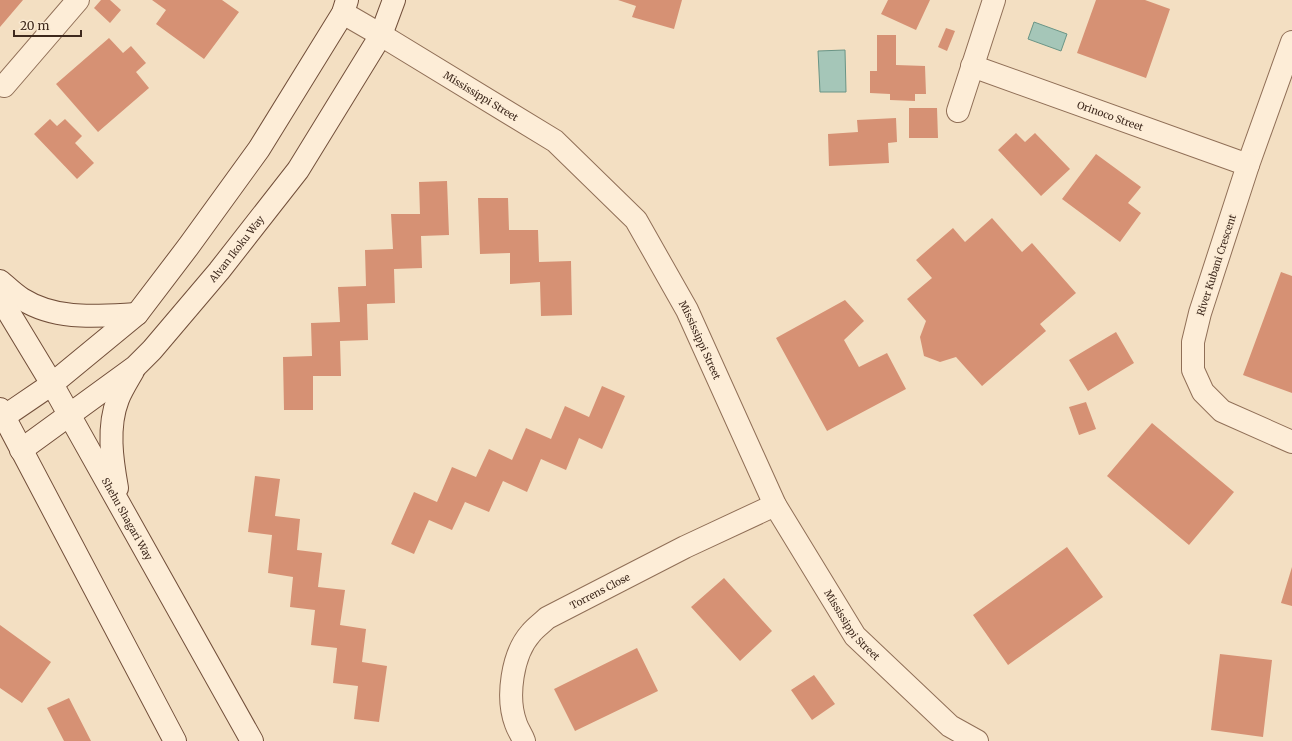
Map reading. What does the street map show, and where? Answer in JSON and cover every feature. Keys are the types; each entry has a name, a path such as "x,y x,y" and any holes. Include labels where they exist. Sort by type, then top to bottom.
{"street":[{"path":"4,86 78,0"},
{"name":"Alvan Ikoku Way","path":"21,450 135,366 152,350 219,271 298,170 381,35 394,0"},
{"path":"958,111 994,0"},
{"path":"175,741 2,412 52,384 137,314 259,149 345,7"},
{"name":"Mississippi Street","path":"345,7 381,35 555,141 636,220 687,310 775,505 855,636 950,726 978,741"},
{"name":"River Kubani Crescent","path":"1292,42 1248,165 1200,313 1193,342 1193,370 1203,392 1222,411 1292,442"},
{"name":"Orinoco Street","path":"972,66 1248,165"},
{"path":"0,281 22,299 57,314 82,317 137,314"},
{"name":"Shehu Shagari Way","path":"0,298 52,384 118,500 252,741"},
{"path":"118,500 112,461 113,422 118,399 135,366"},
{"name":"Torrens Close","path":"524,741 516,723 512,702 512,680 518,654 531,634 547,618 685,547 775,505"}],"shaded area":[{"path":"1034,22 1067,34 1061,51 1028,39"},
{"path":"845,50 846,92 820,92 818,51"}],"building":[{"path":"0,0 23,0 0,27"},
{"path":"101,0 110,0 121,10 110,23 94,8"},
{"path":"152,0 222,0 239,12 204,59 156,24 166,10"},
{"path":"618,0 682,0 674,29 632,17 636,6"},
{"path":"888,0 930,0 916,30 881,14"},
{"path":"1096,0 1145,0 1170,9 1146,78 1077,53"},
{"path":"946,28 955,31 947,51 938,47"},
{"path":"877,35 896,35 896,65 925,66 926,94 915,94 915,101 890,100 890,94 870,93 870,71 877,71"},
{"path":"109,38 123,53 131,46 146,63 136,72 149,88 98,132 56,84"},
{"path":"909,108 937,108 938,138 909,138"},
{"path":"896,118 897,142 888,143 889,163 829,166 828,134 858,132 857,120"},
{"path":"50,119 57,126 65,119 82,136 75,143 94,163 77,179 34,134"},
{"path":"1016,133 1025,142 1035,133 1070,169 1041,196 998,150"},
{"path":"1096,154 1141,187 1128,203 1141,213 1120,242 1062,199"},
{"path":"447,181 449,235 421,236 422,268 394,269 395,303 367,304 368,340 340,341 341,376 313,376 313,410 284,410 283,357 312,356 311,323 340,322 338,287 366,286 365,250 393,249 391,214 420,214 419,182"},
{"path":"478,198 508,198 509,230 538,230 539,262 571,261 572,315 541,316 540,282 510,284 510,253 480,254"},
{"path":"992,218 1022,252 1032,243 1076,293 1040,324 1046,331 982,386 956,357 940,362 924,356 920,337 926,321 907,299 932,278 916,260 953,228 965,242"},
{"path":"1281,272 1292,276 1292,393 1243,375"},
{"path":"845,300 864,321 844,340 859,367 887,353 906,389 827,431 776,338"},
{"path":"1116,332 1134,363 1088,391 1069,360"},
{"path":"602,386 625,396 602,449 579,438 566,470 541,459 527,492 503,481 489,512 465,502 452,530 429,520 414,554 391,544 414,492 437,502 452,467 476,477 489,449 512,460 526,428 551,439 565,406 589,417"},
{"path":"1086,402 1096,429 1079,435 1069,407"},
{"path":"1152,423 1234,492 1189,545 1107,476"},
{"path":"255,476 280,479 275,516 300,519 297,550 322,553 318,587 345,590 340,625 366,629 362,662 387,666 379,722 354,719 358,686 333,683 337,648 311,645 315,610 290,607 293,577 268,573 272,535 248,532"},
{"path":"1067,547 1103,597 1008,665 973,615"},
{"path":"1292,567 1292,606 1281,603"},
{"path":"724,578 772,631 740,661 691,607"},
{"path":"0,625 51,662 22,703 0,688"},
{"path":"637,648 658,691 575,731 554,689"},
{"path":"1220,654 1272,660 1263,737 1211,730"},
{"path":"814,675 835,704 812,720 791,690"},
{"path":"69,698 91,741 64,741 47,708"}]}
